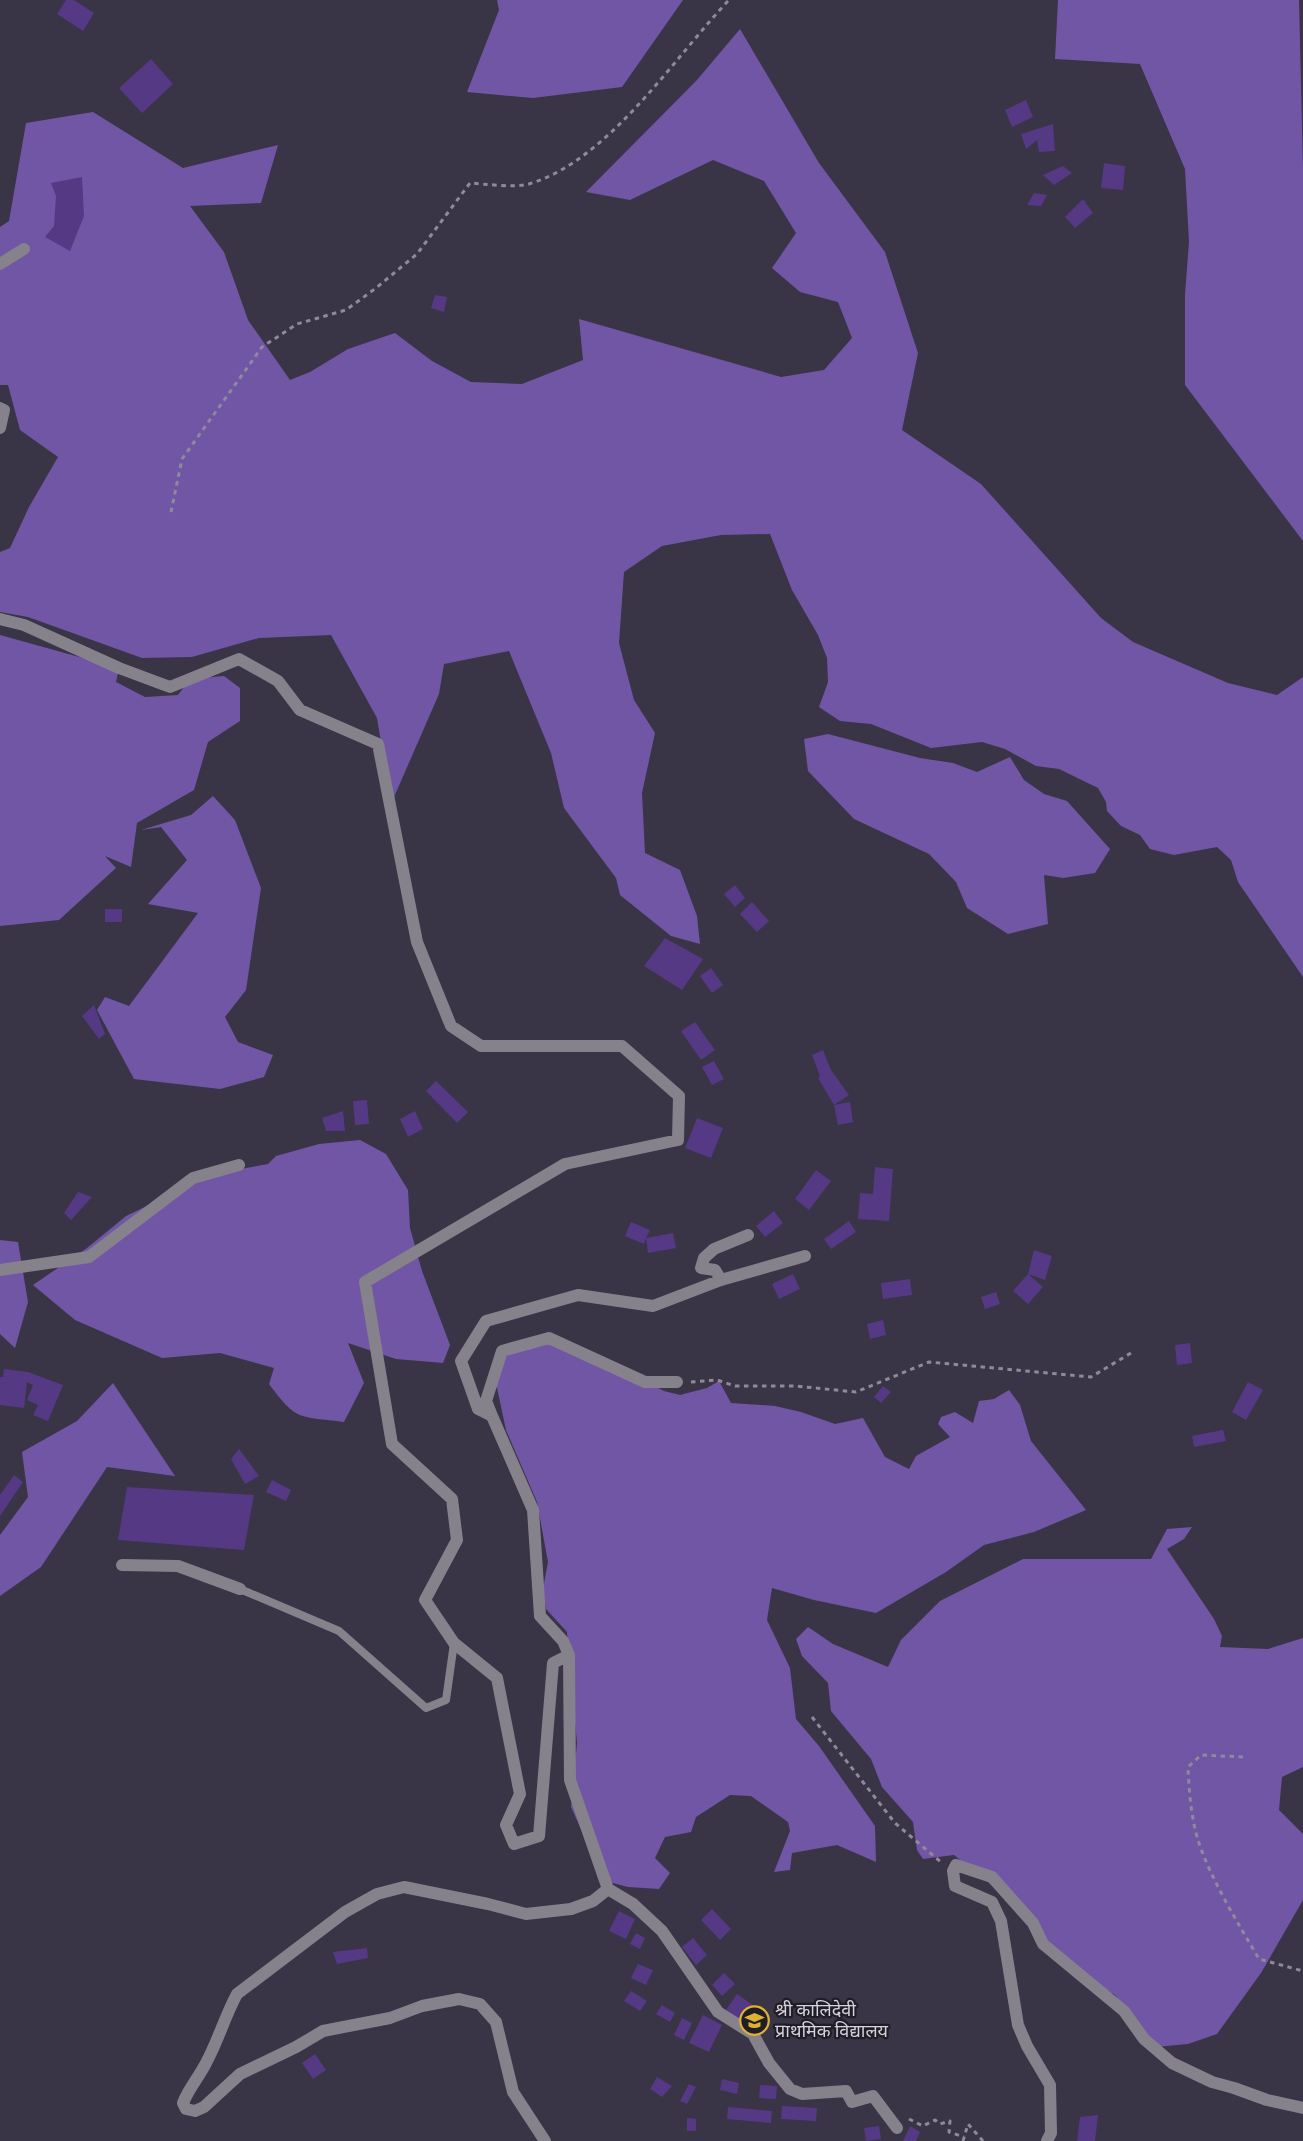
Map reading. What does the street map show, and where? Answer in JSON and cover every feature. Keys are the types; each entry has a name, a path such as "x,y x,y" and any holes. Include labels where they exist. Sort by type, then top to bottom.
{"street":[{"path":"0,264 24,249"},
{"path":"0,408 4,410 0,428"},
{"path":"0,619 24,625 119,668 170,687 239,659 278,681 300,710 378,744 417,942 451,1026 481,1046 622,1046 679,1096 678,1140 565,1164 365,1282 392,1444 452,1499 457,1540 425,1600 454,1643 497,1678 520,1794 506,1825 514,1844 539,1836 553,1663 569,1655"},
{"path":"0,1270 89,1257 193,1178 238,1165"},
{"path":"722,1280 715,1270 701,1268 704,1258 714,1249 748,1235"},
{"path":"492,1416 478,1409 461,1361 486,1321 578,1294 653,1306 722,1280 804,1256"},
{"path":"677,1382 645,1382 549,1338 502,1351 486,1401 533,1509 540,1616 563,1641 569,1655 570,1780 608,1889 633,1904 662,1931 718,2012 753,2034 769,2063 790,2089 802,2094 846,2091 852,2102 873,2096 897,2128"},
{"path":"122,1565 178,1566 240,1589"},
{"path":"1047,2141 1051,2133 1050,2085 1027,2046 1018,2025 1001,1922 992,1902 955,1886 953,1871 956,1865 992,1877 1033,1923 1043,1944 1124,2011 1144,2038 1172,2063 1212,2082 1267,2100 1303,2108"},
{"path":"544,2141 513,2092 496,2022 480,2004 459,1999 422,2006 390,2018 323,2031 296,2048 240,2074 204,2107 195,2110 186,2109 183,2103 188,2089 207,2061 237,1994 345,1911 377,1894 404,1887 526,1914 570,1909 593,1901 608,1889"}],"lane":[{"path":"240,1589 339,1631 426,1708 446,1700 454,1643"}],"path":[{"path":"171,512 182,459 262,347 297,324 346,310 376,288 417,254 470,183 527,185 564,170 600,142 640,102 729,0"},
{"path":"677,1382 717,1380 735,1386 795,1386 856,1392 929,1362 1091,1377 1131,1353"},
{"path":"812,1717 895,1823 953,1871"},
{"path":"1243,1757 1201,1755 1188,1767 1197,1837 1235,1918 1259,1959 1303,1971"},
{"path":"897,2128 907,2118 923,2126 934,2120 940,2124 950,2121 949,2132 964,2139 968,2124 983,2141"}],"shaded area":[{"path":"497,0 683,0 622,87 533,98 467,92 499,10"},
{"path":"1058,0 1299,0 1303,169 1303,541 1185,385 1185,294 1189,242 1185,169 1140,64 1055,59"},
{"path":"740,29 819,163 885,252 918,353 902,430 981,484 1101,618 1133,642 1228,683 1277,695 1303,677 1303,977 1238,882 1231,860 1217,847 1174,855 1150,849 1140,835 1121,826 1107,811 1106,802 1098,788 1059,769 1036,766 1005,749 982,742 931,748 871,724 840,721 819,707 828,682 827,658 818,635 792,590 770,534 721,535 662,546 624,572 619,643 634,700 655,733 642,793 645,853 680,870 697,916 700,944 671,936 620,895 616,878 564,808 551,753 509,651 444,664 439,694 391,804 377,718 331,635 259,638 192,657 142,658 28,617 0,612 0,552 10,548 29,507 58,457 20,430 8,385 0,385 0,227 9,221 26,123 93,112 183,168 278,145 261,203 190,206 224,252 248,320 290,380 310,372 348,349 395,333 432,361 471,382 522,384 583,360 579,319 781,377 824,370 852,338 838,302 800,292 772,268 796,233 764,181 713,160 630,200 586,192 697,80"},
{"path":"0,635 119,668 116,682 145,697 178,695 190,679 224,676 240,688 240,721 208,742 194,790 137,823 131,867 105,856 116,868 59,920 0,926"},
{"path":"828,734 920,758 953,763 977,772 1010,757 1024,780 1044,794 1067,801 1110,849 1095,873 1063,878 1044,875 1048,924 1008,934 967,908 956,882 929,854 854,819 808,771 804,739"},
{"path":"213,796 235,820 261,888 246,990 225,1017 238,1042 273,1055 264,1077 220,1089 134,1079 97,1010 105,997 129,1006 198,913 148,904 187,860 161,827 141,830 191,815"},
{"path":"360,1140 386,1154 408,1190 410,1228 422,1271 450,1345 443,1363 396,1359 348,1343 364,1383 344,1422 308,1417 293,1411 269,1384 274,1368 220,1353 162,1358 75,1320 33,1285 87,1248 126,1216 213,1174 268,1164 276,1156 319,1144"},
{"path":"0,1240 18,1242 28,1302 15,1348 0,1334"},
{"path":"541,1339 598,1356 664,1391 680,1395 707,1388 719,1381 731,1403 775,1406 835,1424 863,1418 885,1457 909,1469 916,1456 950,1437 938,1424 941,1417 955,1412 973,1423 979,1401 994,1399 1009,1390 1020,1405 1031,1441 1086,1510 1034,1532 984,1545 946,1572 876,1613 814,1600 772,1588 767,1620 790,1668 796,1719 819,1746 875,1826 876,1862 837,1845 792,1853 790,1870 774,1872 790,1831 788,1822 751,1796 730,1795 696,1817 691,1832 665,1837 655,1858 670,1873 659,1889 628,1887 598,1879 593,1856 571,1807 577,1743 567,1632 546,1609 543,1589 548,1562 537,1502 506,1430 496,1383 503,1359 525,1341"},
{"path":"113,1383 175,1476 107,1467 41,1567 0,1596 0,1535 28,1497 22,1452 77,1421"},
{"path":"1192,1527 1184,1539 1167,1549 1214,1619 1222,1636 1220,1647 1268,1649 1303,1638 1303,1767 1282,1777 1279,1810 1303,1834 1303,1900 1261,1973 1217,2034 1188,2044 1156,2047 1115,1995 1067,1966 1004,1895 954,1855 923,1859 917,1850 913,1822 882,1787 871,1759 831,1711 828,1683 802,1656 796,1639 808,1627 833,1644 888,1667 901,1640 940,1601 1023,1559 1151,1559 1167,1529"}],"building":[{"path":"66,0 74,0 94,13 83,31 57,14"},
{"path":"151,59 173,84 142,113 119,88"},
{"path":"1026,100 1033,117 1012,127 1005,110"},
{"path":"1053,124 1055,151 1039,152 1037,140 1026,149 1021,134"},
{"path":"1104,163 1125,166 1123,190 1101,188"},
{"path":"1063,166 1072,173 1054,185 1043,175"},
{"path":"82,177 84,216 70,251 45,237 54,226 56,196 51,183"},
{"path":"1034,193 1047,195 1041,206 1027,205"},
{"path":"1083,199 1093,213 1075,228 1065,217"},
{"path":"435,295 447,297 444,312 431,308"},
{"path":"735,885 745,898 735,907 724,894"},
{"path":"752,902 769,921 757,932 740,914"},
{"path":"105,909 122,909 122,922 105,922"},
{"path":"665,938 703,959 682,990 644,966"},
{"path":"711,968 723,985 712,993 700,976"},
{"path":"94,1005 105,1034 99,1039 82,1016"},
{"path":"695,1022 715,1050 701,1060 681,1031"},
{"path":"823,1050 831,1070 849,1095 834,1105 818,1078 820,1076 812,1055"},
{"path":"714,1061 724,1079 712,1085 702,1067"},
{"path":"436,1081 468,1112 457,1123 426,1091"},
{"path":"367,1100 369,1124 355,1125 353,1101"},
{"path":"850,1102 853,1122 838,1125 834,1105"},
{"path":"343,1111 345,1131 326,1131 322,1118"},
{"path":"415,1111 423,1129 408,1137 400,1119"},
{"path":"697,1118 723,1128 711,1158 685,1148"},
{"path":"875,1167 893,1169 889,1221 858,1219 860,1193 873,1194"},
{"path":"816,1170 831,1181 809,1210 795,1199"},
{"path":"78,1192 92,1197 71,1220 64,1213"},
{"path":"774,1211 783,1223 765,1237 756,1226"},
{"path":"849,1221 856,1232 831,1249 824,1239"},
{"path":"631,1222 650,1230 644,1244 625,1236"},
{"path":"673,1233 676,1248 648,1253 646,1238"},
{"path":"1034,1250 1052,1256 1045,1280 1028,1274"},
{"path":"793,1274 800,1289 779,1299 772,1284"},
{"path":"1028,1274 1043,1287 1028,1304 1013,1291"},
{"path":"910,1279 912,1295 883,1299 881,1283"},
{"path":"996,1292 1000,1304 985,1309 981,1297"},
{"path":"883,1320 886,1335 870,1339 867,1324"},
{"path":"1190,1343 1192,1363 1177,1365 1175,1345"},
{"path":"4,1369 28,1372 63,1385 48,1421 33,1415 38,1405 27,1400 33,1385 27,1382 24,1408 0,1405 0,1377 3,1377"},
{"path":"1248,1382 1263,1390 1246,1420 1232,1412"},
{"path":"883,1386 891,1392 881,1403 874,1397"},
{"path":"1223,1430 1226,1441 1194,1447 1192,1436"},
{"path":"239,1449 259,1476 245,1484 231,1459"},
{"path":"14,1475 23,1482 0,1516 0,1495"},
{"path":"272,1480 291,1490 286,1501 266,1492"},
{"path":"127,1487 254,1495 244,1550 118,1540"},
{"path":"712,1909 731,1929 720,1940 701,1920"},
{"path":"619,1911 635,1919 626,1939 609,1931"},
{"path":"636,1933 645,1938 640,1949 630,1944"},
{"path":"693,1938 707,1955 696,1965 682,1947"},
{"path":"367,1948 368,1958 337,1964 333,1952"},
{"path":"638,1964 653,1970 646,1985 631,1978"},
{"path":"724,1973 735,1984 722,1996 712,1985"},
{"path":"631,1991 647,2001 640,2011 624,2001"},
{"path":"737,1994 754,2006 743,2022 726,2010"},
{"path":"662,2005 675,2013 670,2022 656,2014"},
{"path":"703,2015 722,2025 709,2052 689,2043"},
{"path":"682,2018 692,2023 684,2040 674,2035"},
{"path":"315,2054 326,2070 313,2079 302,2063"},
{"path":"657,2077 672,2086 662,2097 650,2089"},
{"path":"722,2079 739,2083 737,2094 720,2090"},
{"path":"689,2084 696,2087 687,2104 680,2101"},
{"path":"760,2085 777,2086 776,2099 759,2098"},
{"path":"782,2106 817,2108 816,2121 781,2119"},
{"path":"728,2107 772,2111 771,2123 727,2119"},
{"path":"1098,2115 1095,2141 1077,2141 1080,2117"},
{"path":"687,2118 696,2119 696,2131 687,2131"},
{"path":"879,2126 881,2139 866,2141 864,2128"},
{"path":"910,2126 920,2132 916,2141 903,2141"}],"place":[{"name":"श्री कालिदेवी प्राथमिक विद्यालय","path":"754,2020"}]}
